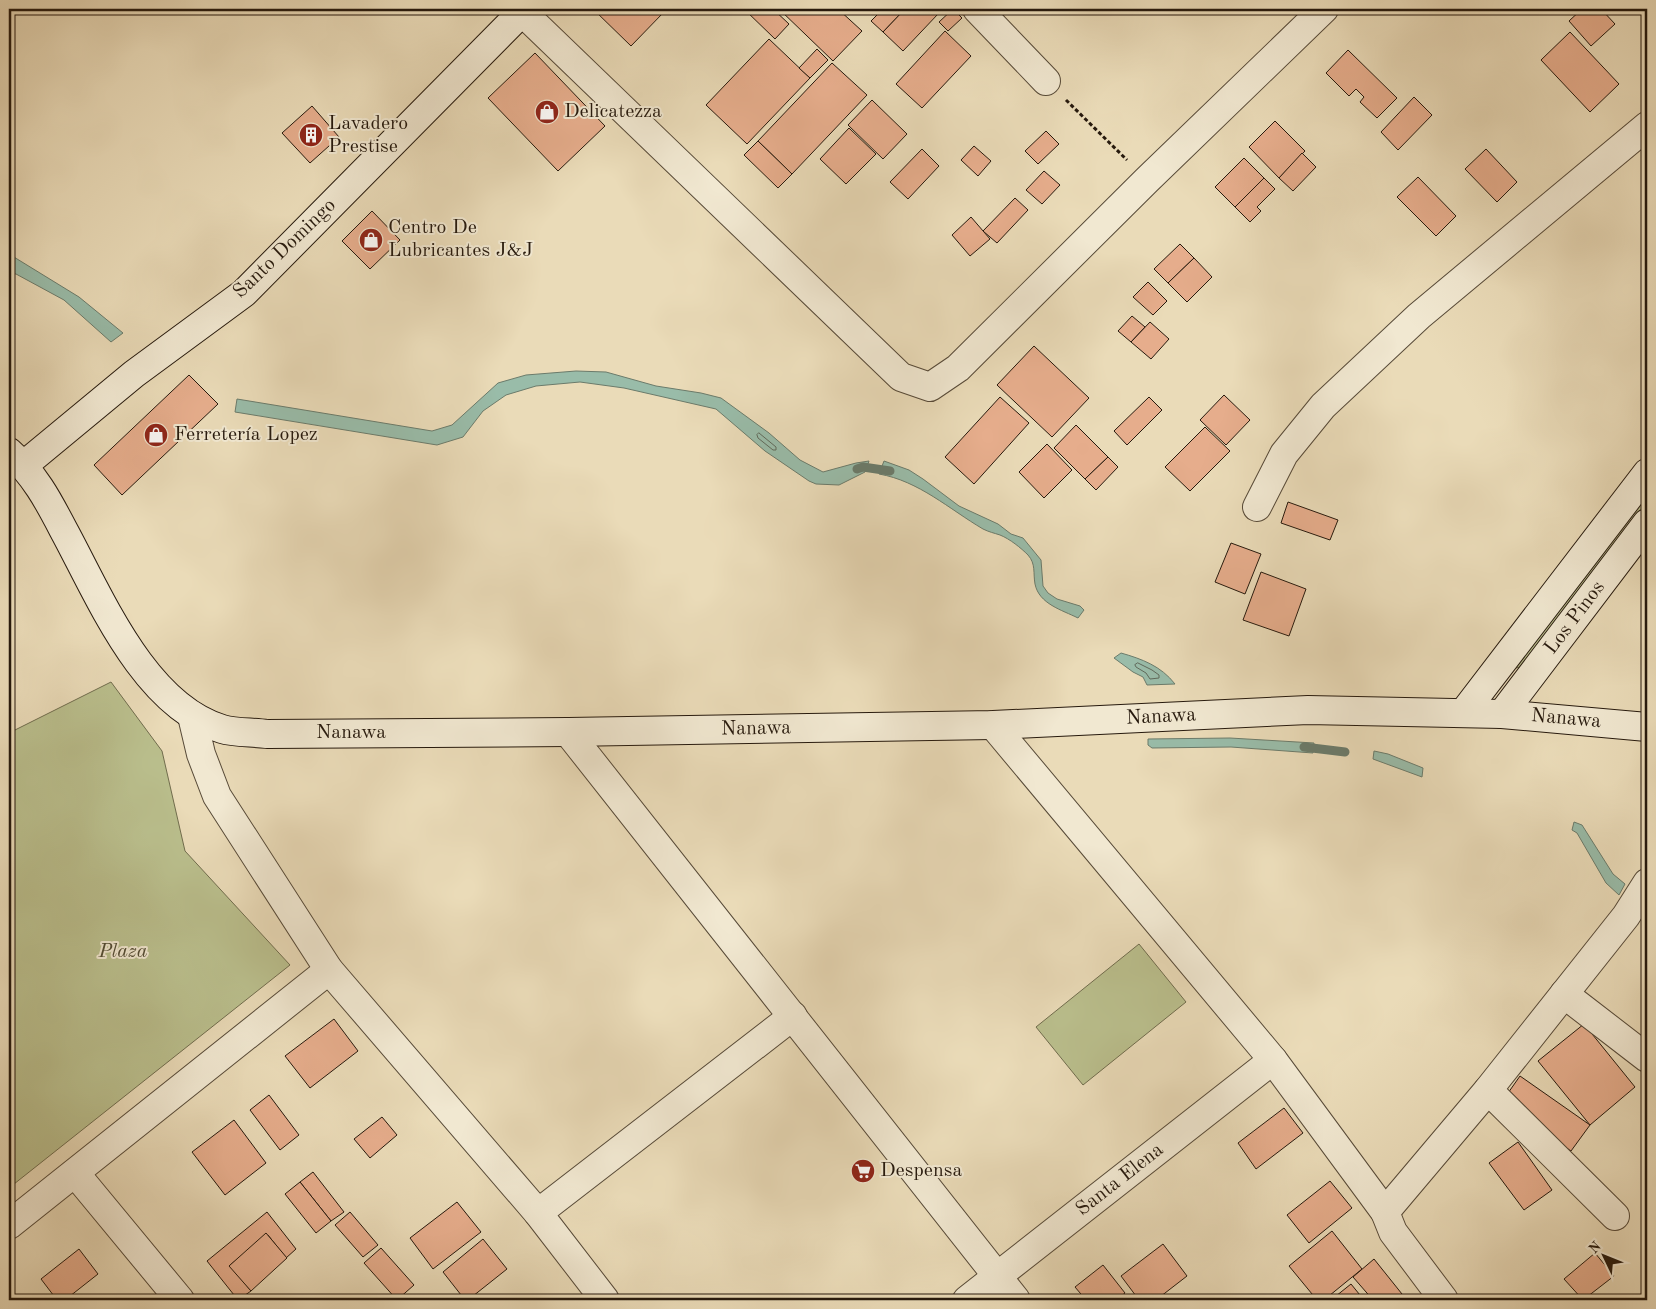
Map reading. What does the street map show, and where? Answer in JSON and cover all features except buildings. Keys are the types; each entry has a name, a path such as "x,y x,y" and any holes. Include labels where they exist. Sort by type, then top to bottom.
{"street":[{"path":"977,9 1046,81"},
{"path":"522,10 901,378 930,386 958,368 1147,180 1324,9"},
{"name":"Santo Domingo","path":"17,459 244,293 522,10"},
{"path":"1257,507 1284,454 1323,406 1419,316 1647,126"},
{"name":"Nanawa","path":"17,459 46,496 127,648 158,687 192,716 222,729 267,734 568,732 993,725 1308,710 1464,712 1647,726"},
{"path":"1464,712 1647,473"},
{"name":"Los Pinos","path":"1502,714 1647,523"},
{"path":"192,716 201,754 217,796 329,970 538,1213 606,1300"},
{"path":"993,725 1273,1060 1385,1212 1393,1232 1444,1300"},
{"path":"568,732 1016,1300"},
{"path":"1385,1212 1488,1090 1626,916 1647,883"},
{"path":"9,1225 329,970"},
{"path":"1564,994 1647,1058"},
{"path":"538,1213 793,1016"},
{"name":"Santa Elena","path":"966,1300 1273,1060"},
{"path":"1488,1090 1615,1216"},
{"path":"75,1172 180,1300"}],"path":[{"path":"1046,81 1147,180"}],"green space":[{"path":"1647,492 1647,504 1520,667 1516,668 1514,666"},
{"name":"Plaza","path":"111,682 162,751 185,851 290,965 9,1188 9,733"},
{"path":"1139,944 1186,1002 1083,1085 1036,1027"}],"water":[{"path":"9,254 79,297 123,333 111,342 64,300 16,274 9,273"},
{"path":"576,371 606,372 656,386 721,398 769,433 800,460 823,472 869,461 865,472 839,485 816,484 765,451 716,409 624,388 580,382 536,386 506,395 483,411 463,437 437,445 235,412 237,399 432,431 452,425 498,383 526,375"},
{"path":"884,461 909,470 959,506 998,524 1011,534 1023,538 1041,560 1043,586 1048,593 1057,599 1080,606 1084,610 1078,618 1052,606 1041,597 1035,584 1032,562 1028,555 1019,547 1004,537 983,529 921,489 879,474"},
{"path":"1121,653 1151,664 1164,672 1175,684 1147,685 1143,677 1114,658"},
{"path":"1230,738 1314,743 1313,753 1231,747 1152,748 1148,745 1148,739"},
{"path":"1374,751 1388,754 1423,768 1422,777 1373,759"},
{"path":"1574,822 1582,825 1613,874 1625,884 1619,895 1606,883 1577,833 1572,830"}],"waterway":[{"path":"857,469 863,467 890,471"},
{"path":"1304,747 1345,752"}],"place":[{"name":"Delicatezza","path":"547,112"},
{"name":"Lavadero Prestise","path":"311,135"},
{"name":"Centro De Lubricantes J&J","path":"371,240"},
{"name":"Ferretería Lopez","path":"156,435"},
{"name":"Despensa","path":"863,1171"}]}
